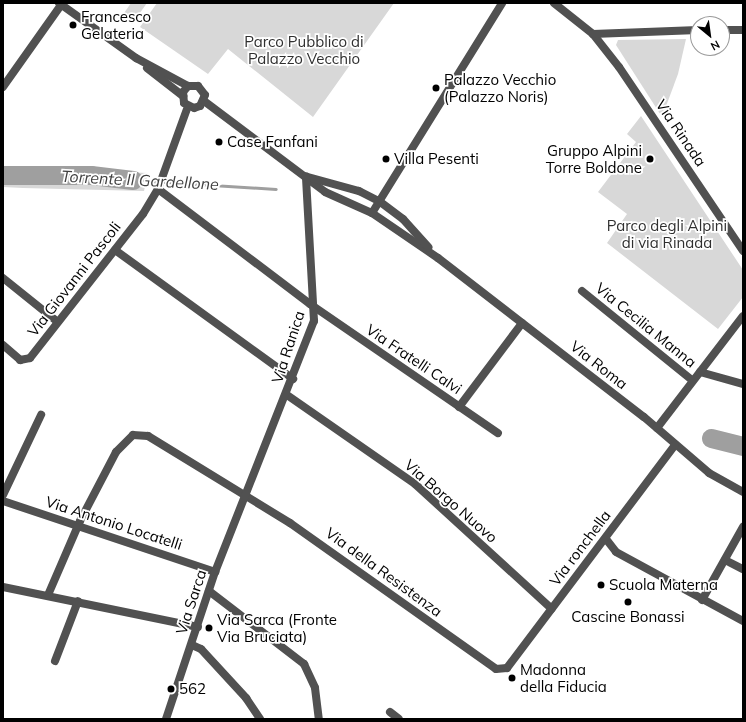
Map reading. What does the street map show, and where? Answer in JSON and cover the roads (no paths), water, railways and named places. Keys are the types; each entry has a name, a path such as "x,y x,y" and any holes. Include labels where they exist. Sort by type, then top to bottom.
{"street":[{"path":"372,213 502,3"},
{"name":"Via Rinada","path":"554,3 592,34 632,85 743,251"},
{"path":"3,87 60,4 136,58 183,96 188,106 200,106 204,101"},
{"path":"592,34 690,30"},
{"path":"730,30 743,30"},
{"path":"136,58 188,86 202,90 204,101 306,176"},
{"path":"183,96 188,86"},
{"name":"Via Giovanni Pascoli","path":"3,345 26,361 115,250 158,189 188,106"},
{"name":"Via Roma","path":"306,176 359,191 379,201 403,219 438,258"},
{"name":"Via Roma","path":"306,176 325,192 372,213 438,258 657,428 710,473 743,492"},
{"name":"Via Ranica","path":"245,494 287,395 314,321 315,307 306,176"},
{"name":"Via Fratelli Calvi","path":"158,189 315,307 498,433"},
{"path":"115,250 293,379"},
{"path":"3,278 58,322"},
{"name":"Via Cecilia Manna","path":"582,291 692,380"},
{"name":"Via Cecilia Manna","path":"657,428 692,380 700,372 743,316"},
{"path":"459,407 522,323"},
{"path":"700,372 743,384"},
{"name":"Via Borgo Nuovo","path":"287,395 415,484 552,609"},
{"path":"3,495 41,415"},
{"name":"Via della Resistenza","path":"78,526 116,452 133,435 148,436 245,494 382,586 477,657 496,669 507,668"},
{"name":"Via ronchella","path":"507,668 606,539 675,444"},
{"name":"Via Sarca","path":"166,719 198,627 215,572 245,494"},
{"name":"Via Antonio Locatelli","path":"3,501 215,572"},
{"path":"48,595 78,526"},
{"path":"702,600 743,527"},
{"path":"606,539 616,552 743,621"},
{"path":"725,560 743,569"},
{"path":"3,586 198,627"},
{"path":"209,591 304,664 315,688 319,719"},
{"path":"55,661 78,601"},
{"path":"192,645 201,649 246,698 260,719"},
{"path":"390,712 399,719"}],"waterway":[{"name":"Torrente Il Gardellone","path":"3,175 91,175 133,180"},
{"name":"Torrente Il Gardellone","path":"133,180 276,189"},
{"name":"Torrente Il Gardellone","path":"711,438 743,446"}],"place":[{"name":"Francesco Gelateria","path":"73,25"},
{"name":"Palazzo Vecchio (Palazzo Noris)","path":"436,88"},
{"name":"Case Fanfani","path":"219,142"},
{"name":"Villa Pesenti","path":"386,159"},
{"name":"Gruppo Alpini Torre Boldone","path":"650,159"},
{"name":"Scuola Materna","path":"601,585"},
{"name":"Cascine Bonassi","path":"628,602"},
{"name":"Via Sarca (Fronte Via Bruciata)","path":"209,628"},
{"name":"Madonna della Fiducia","path":"512,678"},
{"name":"562","path":"171,689"}],"park label":[{"name":"Parco Pubblico di Palazzo Vecchio","path":"304,50"},
{"name":"Parco degli Alpini di via Rinada","path":"667,234"}]}
